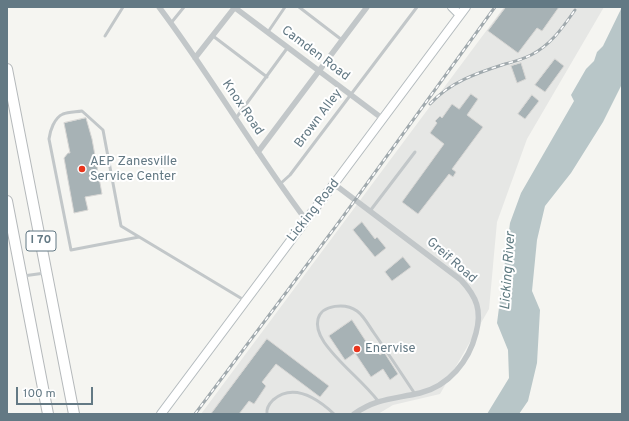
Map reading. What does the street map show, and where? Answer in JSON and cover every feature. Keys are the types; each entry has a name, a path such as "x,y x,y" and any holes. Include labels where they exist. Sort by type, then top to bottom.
{"highway":[{"name":"I 70","path":"7,69 74,414"},
{"name":"I 70","path":"7,201 48,414"}],"street":[{"name":"Knox Road","path":"159,7 196,58 258,152 306,220"},
{"name":"Camden Road","path":"234,7 383,119"},
{"path":"196,58 234,7"},
{"path":"258,152 367,7"},
{"path":"452,7 460,15"},
{"name":"Licking Road","path":"161,414 466,7"},
{"name":"Greif Road","path":"334,184 461,280 470,290 477,304 478,315 476,335 464,362 455,374 448,380 433,389 378,401 362,408 354,414"}],"lane":[{"path":"105,36 123,7"},
{"path":"171,23 184,7"},
{"path":"267,32 285,7"},
{"path":"300,7 342,40"},
{"name":"Brown Alley","path":"280,184 290,175 417,7"},
{"path":"213,36 267,77"},
{"path":"236,118 288,47"},
{"path":"139,237 71,250 49,139 50,131 62,114 82,111 102,130 121,226 246,301"},
{"path":"370,211 415,152"},
{"path":"22,277 47,272"},
{"path":"378,401 324,342 318,328 320,315 333,306 342,305 352,308 358,312 415,394"},
{"path":"267,414 266,409 272,401 279,396 292,392 309,395 334,414"}],"shaded area":[{"path":"504,7 604,7 527,139 497,222 489,309 440,394 393,405 378,414 201,414"}],"water":[{"name":"Licking River","path":"622,7 622,84 603,122 571,173 545,206 537,240 532,291 540,310 537,363 528,401 519,414 487,414 509,378 508,350 497,323 510,223 521,193 574,101 571,95 586,69 594,61 597,52 603,46"}],"building":[{"path":"506,7 559,7 542,31 537,28 518,53 488,31"},
{"path":"555,59 564,66 545,92 535,85"},
{"path":"521,63 526,79 517,83 511,66"},
{"path":"471,94 478,99 467,115 483,127 452,169 456,172 453,177 449,174 418,214 402,202 444,144 430,133 437,123 435,121 440,116 442,118 452,104 459,109"},
{"path":"532,95 539,101 525,119 518,114"},
{"name":"AEP Zanesville Service Center","path":"86,118 92,139 102,194 85,197 88,210 74,213 64,158 68,153 70,153 64,123"},
{"path":"362,222 375,239 377,237 386,248 375,257 353,230"},
{"path":"403,257 411,267 392,281 385,272"},
{"name":"Enervise","path":"352,320 369,346 373,343 380,355 384,352 398,374 390,380 383,369 371,377 355,353 345,360 329,336"},
{"path":"267,339 329,386 320,397 276,364 262,382 266,386 254,404 249,401 239,414 211,414"}],"railway":[{"path":"195,414 342,218 495,7"},
{"path":"430,104 446,90 464,79 525,58 538,51 551,41 575,10"}],"place":[{"name":"AEP Zanesville Service Center","path":"82,169"},
{"name":"Enervise","path":"357,349"}]}
